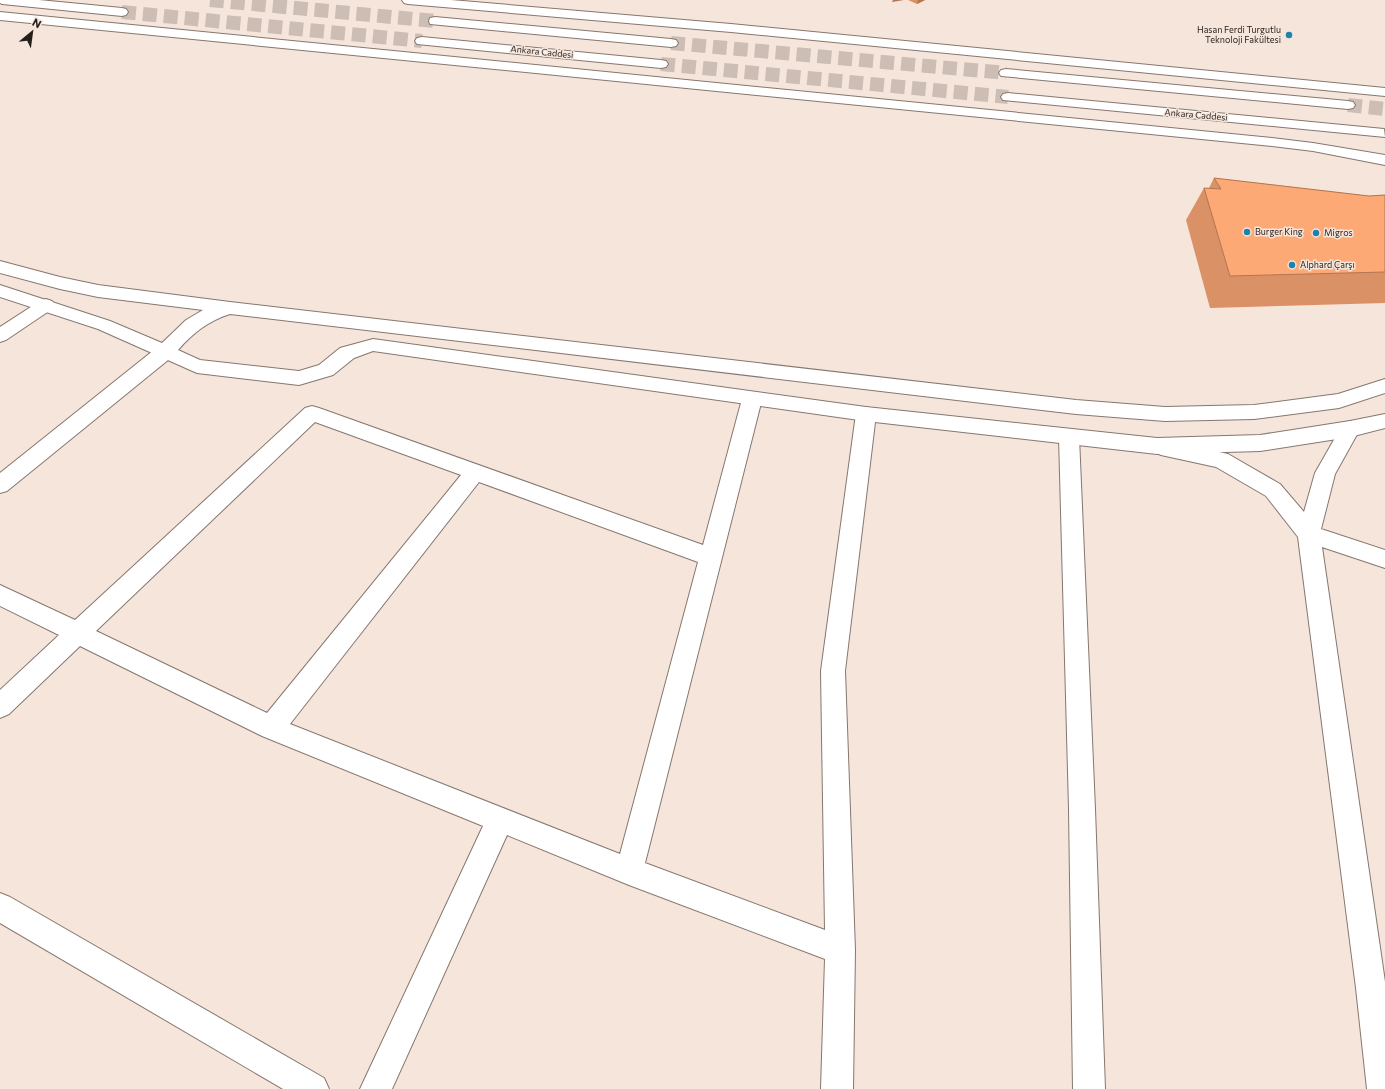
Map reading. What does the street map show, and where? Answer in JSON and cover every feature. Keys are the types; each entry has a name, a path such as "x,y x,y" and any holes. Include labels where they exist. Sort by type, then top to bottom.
{"main road":[{"path":"2,0 122,12"},
{"path":"408,0 731,28 1385,92"},
{"path":"0,16 1313,146 1385,160"},
{"name":"Ankara Caddesi","path":"435,21 671,43"},
{"name":"Ankara Caddesi","path":"422,41 661,64"},
{"path":"1006,73 1348,105"},
{"name":"Ankara Caddesi","path":"1008,97 1384,133"},
{"path":"0,267 60,283 98,290 230,308 1076,407 1165,414 1254,412 1339,401 1385,390"},
{"path":"0,291 104,325 166,351 196,366 299,378 326,370 347,353 373,345 866,414 1157,446 1221,460 1273,490 1309,534 1385,559"},
{"path":"0,336 46,305"},
{"path":"0,485 166,351 189,326 207,314 230,308"},
{"path":"338,321 351,334 347,353"},
{"path":"1339,401 1385,386"},
{"path":"629,871 752,399"},
{"path":"0,706 312,412 710,557"},
{"path":"837,1089 840,950 833,671 866,414"},
{"path":"1157,446 1260,443 1350,429 1385,421"},
{"path":"1350,429 1325,473 1309,534 1378,990 1383,1089"},
{"path":"1069,437 1082,809 1089,1089"},
{"path":"271,728 474,472"},
{"path":"0,595 271,728 629,871 840,950"},
{"path":"376,1089 500,820"},
{"path":"0,907 313,1089"}],"building":[{"path":"1214,178 1369,196 1385,195 1385,272 1230,276 1204,188 1221,189"}],"tunnel":[{"path":"210,0 435,21"},
{"path":"122,12 422,41"},
{"path":"671,43 1006,73"},
{"path":"661,64 1008,97"},
{"path":"1348,105 1385,109"}],"place":[{"name":"Hasan Ferdi Turgutlu Teknoloji Fakültesi","path":"1289,35"},
{"name":"Burger King","path":"1247,232"},
{"name":"Migros","path":"1316,233"},
{"name":"Alphard Çarşı","path":"1292,265"}]}
